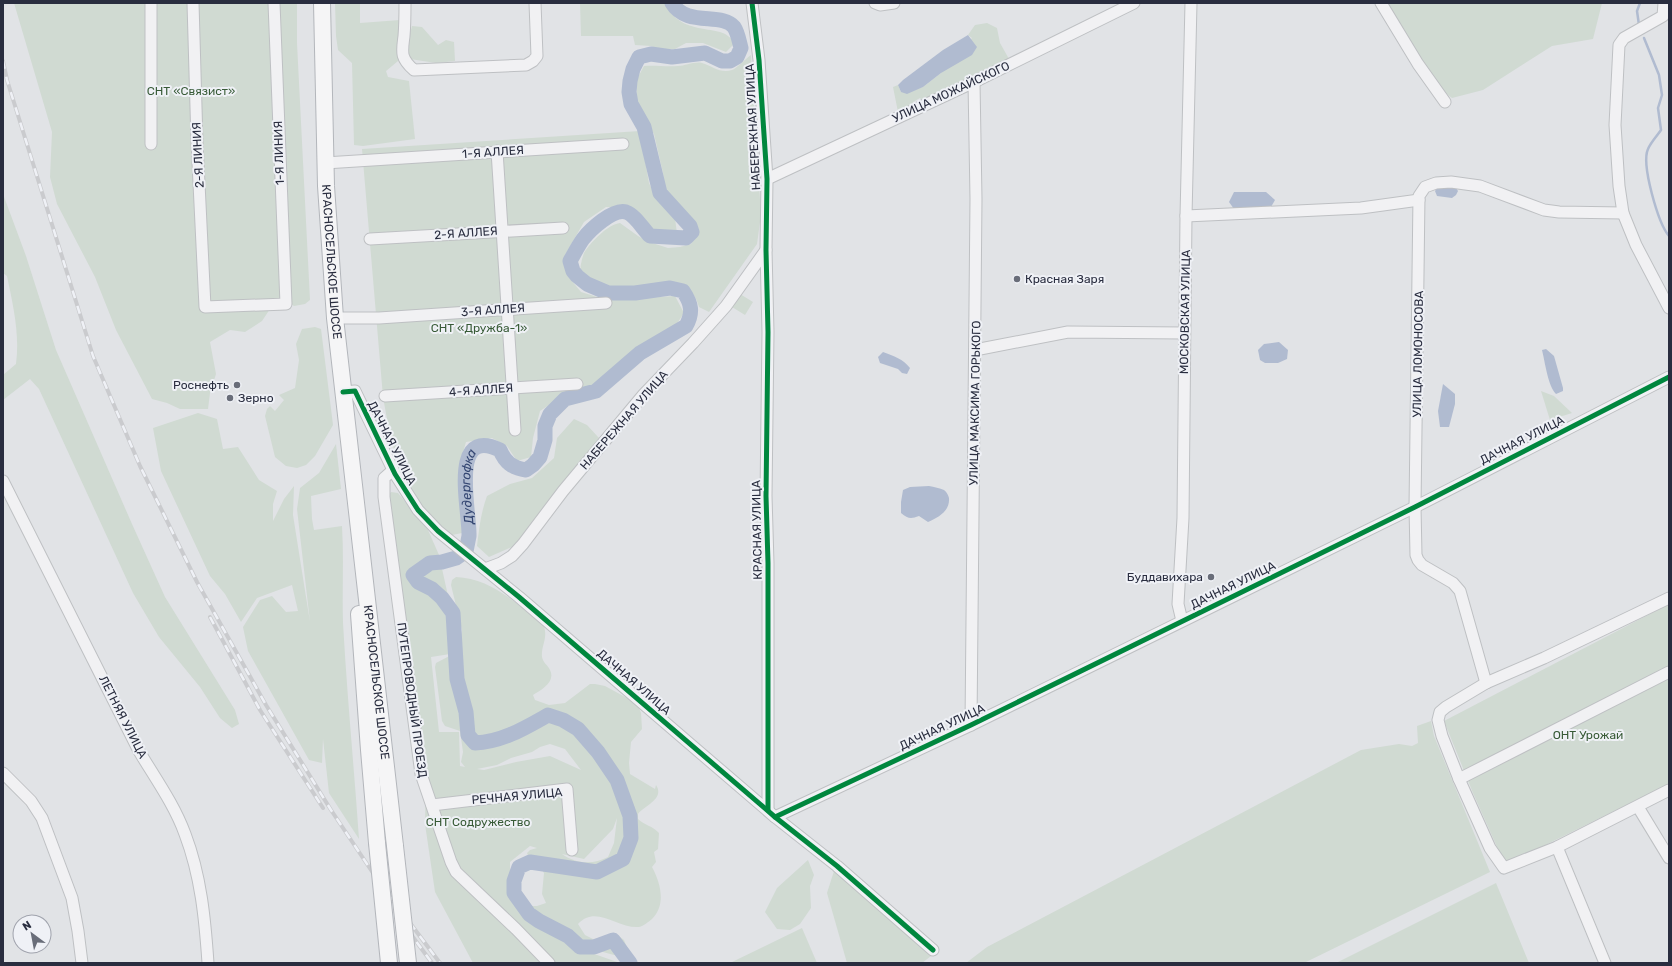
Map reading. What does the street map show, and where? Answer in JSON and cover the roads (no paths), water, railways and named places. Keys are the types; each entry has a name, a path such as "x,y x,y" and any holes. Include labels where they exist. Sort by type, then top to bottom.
{"highway":[{"name":"КРАСНОСЕЛЬСКОЕ ШОССЕ","path":"322,3 327,216 335,318 359,519 408,963"},
{"name":"КРАСНОСЕЛЬСКОЕ ШОССЕ","path":"359,519 357,584 368,750 390,963"}],"street":[{"path":"151,3 151,144"},
{"name":"2-Я ЛИНИЯ","path":"193,3 197,142 205,307 286,304"},
{"name":"1-Я ЛИНИЯ","path":"274,3 286,304"},
{"path":"405,3 404,35 401,50 405,63 414,70 498,67 526,65 533,62 538,56 535,3"},
{"name":"НАБЕРЕЖНАЯ УЛИЦА","path":"485,569 501,563 512,556 523,544 563,491 644,394 726,306 766,250 767,179 759,60 752,3"},
{"path":"875,3 880,6 894,3"},
{"name":"УЛИЦА МОЖАЙСКОГО","path":"767,179 974,82 1134,3"},
{"name":"МОСКОВСКАЯ УЛИЦА","path":"1182,622 1178,604 1183,518 1184,333 1191,3"},
{"path":"1381,3 1418,64 1445,102"},
{"path":"1664,3 1666,16 1624,38 1619,45 1615,125 1619,186 1623,213 1636,245 1669,308"},
{"name":"УЛИЦА МАКСИМА ГОРЬКОГО","path":"971,725 976,350 974,82"},
{"name":"1-Я АЛЛЕЯ","path":"325,163 363,162 497,151 623,144"},
{"path":"497,151 515,430"},
{"path":"1186,216 1361,208 1419,200 1419,196 1425,187 1436,183 1451,182 1480,186 1544,210 1559,212 1623,213"},
{"name":"УЛИЦА ЛОМОНОСОВА","path":"1419,200 1415,507 1416,555 1422,565 1453,583 1460,591 1486,683"},
{"name":"2-Я АЛЛЕЯ","path":"370,240 563,228"},
{"name":"КРАСНАЯ УЛИЦА","path":"766,250 768,332 766,496 772,814"},
{"name":"3-Я АЛЛЕЯ","path":"335,318 379,318 606,303"},
{"path":"976,350 1068,332 1184,333"},
{"name":"ДАЧНАЯ УЛИЦА","path":"343,392 355,391 393,470 418,510 438,531 485,569 772,814 971,725 1415,507 1669,377"},
{"name":"4-Я АЛЛЕЯ","path":"385,396 577,384"},
{"name":"ПУТЕПРОВОДНЫЙ ПРОЕЗД","path":"393,470 384,478 384,497 421,774 451,862 456,872 516,929 549,963"},
{"name":"ЛЕТНЯЯ УЛИЦА","path":"3,481 139,751 161,786 184,832 194,859 200,885 204,912 208,963"},
{"path":"1669,598 1544,658 1486,683 1446,706 1440,712 1438,720 1442,736 1459,780 1490,848 1504,868 1557,847 1669,790"},
{"path":"1459,780 1669,672"},
{"path":"3,773 31,801 42,818 72,898 82,963"},
{"name":"РЕЧНАЯ УЛИЦА","path":"432,805 567,789 572,850"},
{"path":"1638,807 1669,858"},
{"path":"772,814 837,866 934,950"},
{"path":"1557,847 1605,963"}],"water":[{"path":"968,35 977,47 972,55 941,73 923,87 907,94 901,92 898,85 903,80 943,50"},
{"path":"1437,188 1456,188 1458,191 1452,198 1437,196 1435,191"},
{"path":"1234,192 1266,192 1275,200 1271,207 1253,210 1234,209 1229,202"},
{"path":"1279,342 1288,350 1287,359 1278,363 1265,363 1260,360 1258,350 1264,344"},
{"path":"1546,349 1554,356 1563,388 1563,391 1556,394 1549,380 1542,350"},
{"path":"883,352 904,362 910,368 907,374 902,373 898,369 880,363 878,357"},
{"path":"1443,384 1455,394 1455,404 1449,427 1440,427 1438,411"},
{"path":"929,486 942,489 947,494 949,503 948,507 943,513 928,522 919,516 910,518 901,513 903,490 910,487"}],"waterway":[{"name":"Дудергофка","path":"630,963 613,940 594,947 580,947 568,936 529,914 514,893 514,881 519,867 530,862 597,872 623,859 631,838 630,816 617,780 598,752 578,729 563,720 548,715 504,737 475,743 468,735 466,712 457,679 453,613 442,598 432,589 418,582 413,575 430,563 442,562 456,558 466,551 469,536 465,474 468,460 473,449 484,445 500,450 504,458 510,464 517,468 526,470 540,457 545,440 545,426 550,414 565,399 596,391 640,353 686,326 690,317 690,304 683,291 670,288 635,293 608,293 587,284 577,276 573,271 570,261 586,235 602,221 615,213 626,212 633,216 650,236 686,238 692,232 690,226 660,193 644,127 631,104 629,92 633,69 639,57 651,54 672,57 705,53 722,61 730,61 737,57 741,48 734,27 728,23 721,20 686,15 678,10 672,3"},
{"path":"1639,25 1637,11 1640,3"},
{"path":"1644,38 1659,75 1662,95 1658,108 1661,130 1652,141 1648,149 1646,157 1647,167 1656,207 1660,219 1669,236"}],"railway":[{"path":"3,61 7,80 93,356 140,466 197,582 266,705 331,810 377,879 440,963"},
{"path":"210,617 260,710 323,808"},
{"path":"407,929 432,963"}],"place":[{"name":"Красная Заря","path":"1017,279"},
{"name":"Роснефть","path":"237,385"},
{"name":"Зерно","path":"230,398"},
{"name":"Буддавихара","path":"1211,577"}],"park label":[{"name":"СНТ «Связист»","path":"191,91"},
{"name":"СНТ «Дружба-1»","path":"479,328"},
{"name":"ОНТ Урожай","path":"1588,735"},
{"name":"СНТ Содружество","path":"478,822"}]}
